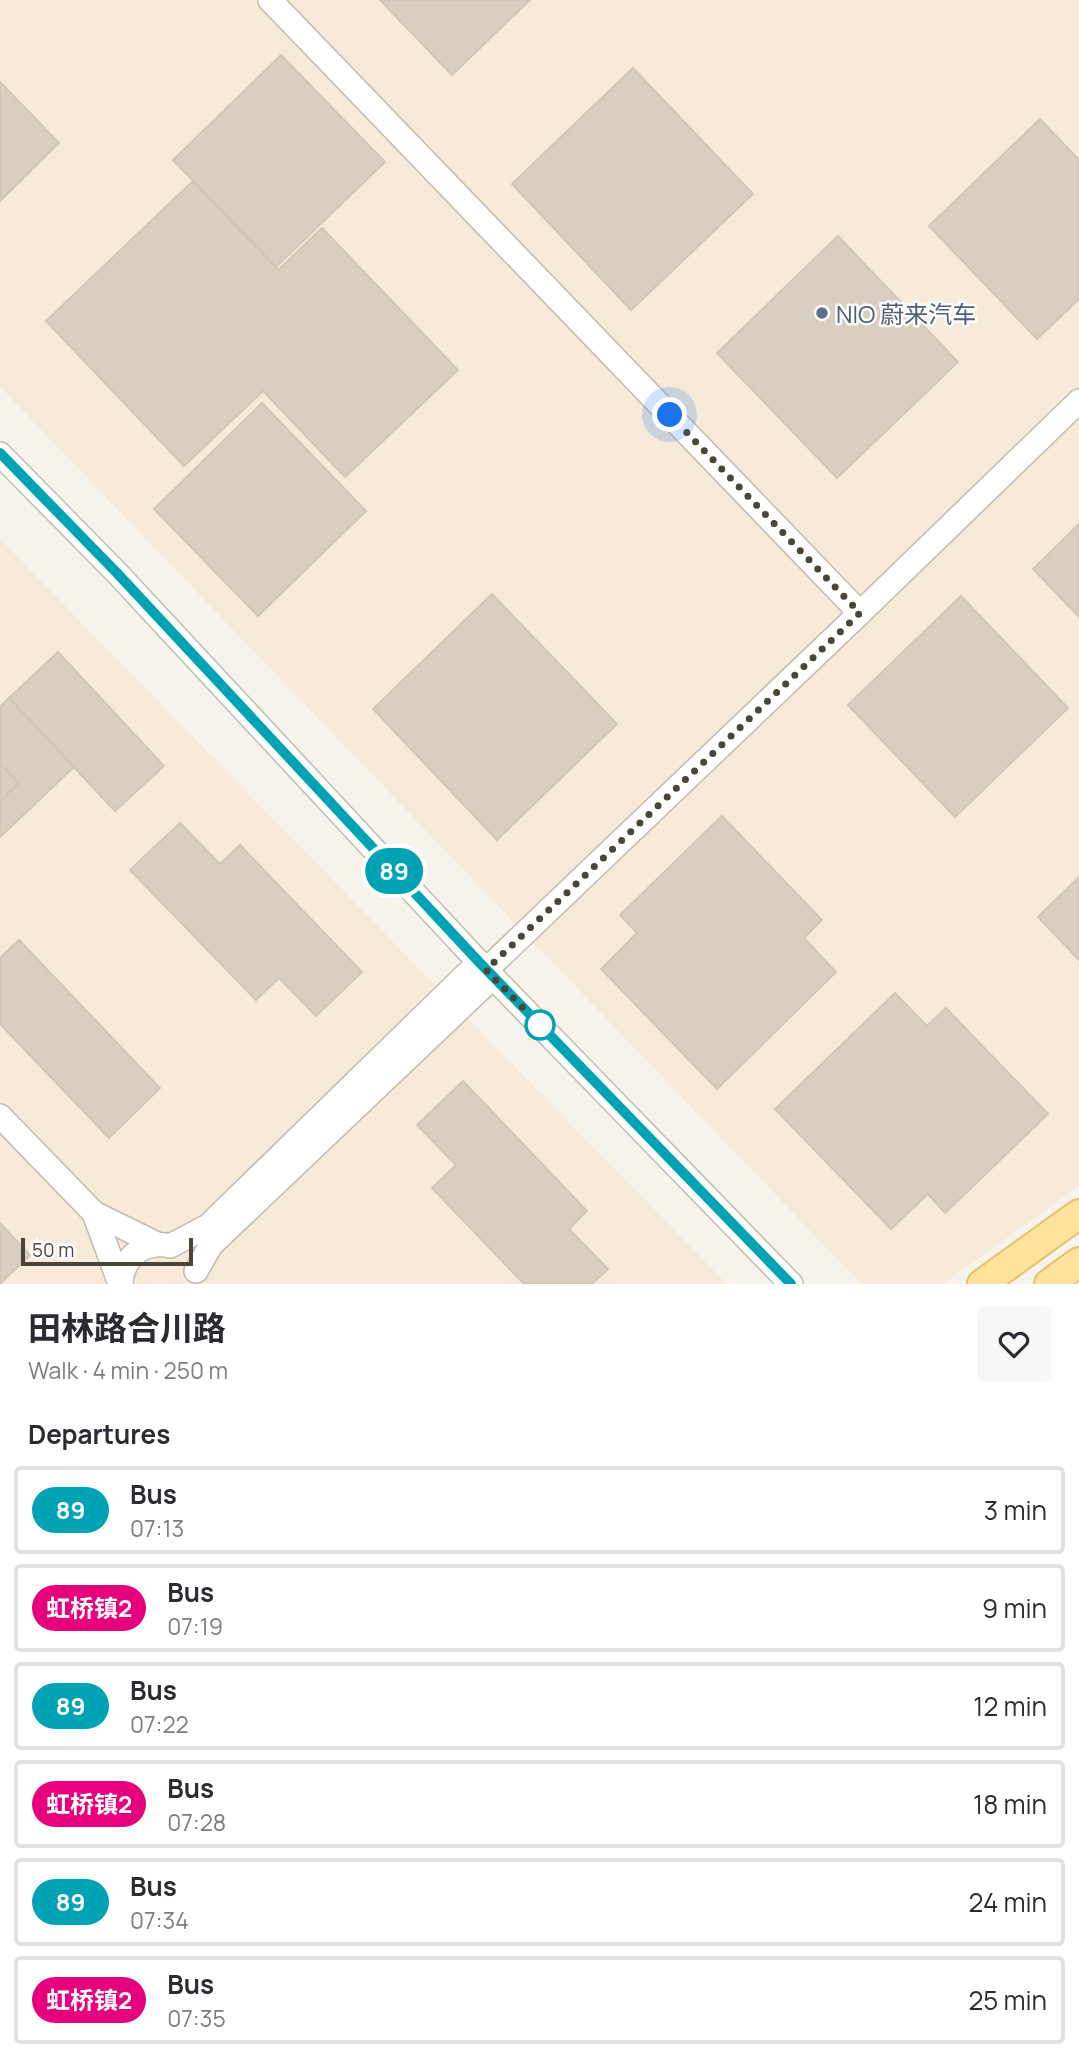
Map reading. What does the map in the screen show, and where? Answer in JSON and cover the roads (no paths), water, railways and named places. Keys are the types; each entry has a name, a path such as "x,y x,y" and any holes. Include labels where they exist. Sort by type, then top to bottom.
{"main road":[{"path":"982,1284 1079,1214"},
{"path":"1049,1284 1079,1262"}],"street":[{"path":"271,0 860,613"},
{"path":"121,1284 127,1263 134,1254 164,1245 208,1226 486,970 1079,401"},
{"path":"0,453 117,573 486,970 791,1284"},
{"path":"197,1278 211,1245 486,970"},
{"path":"0,1116 94,1213 190,1260 197,1278"},
{"path":"94,1213 121,1284"}],"place":[{"name":"NIO 蔚来汽车","path":"822,313"}]}
